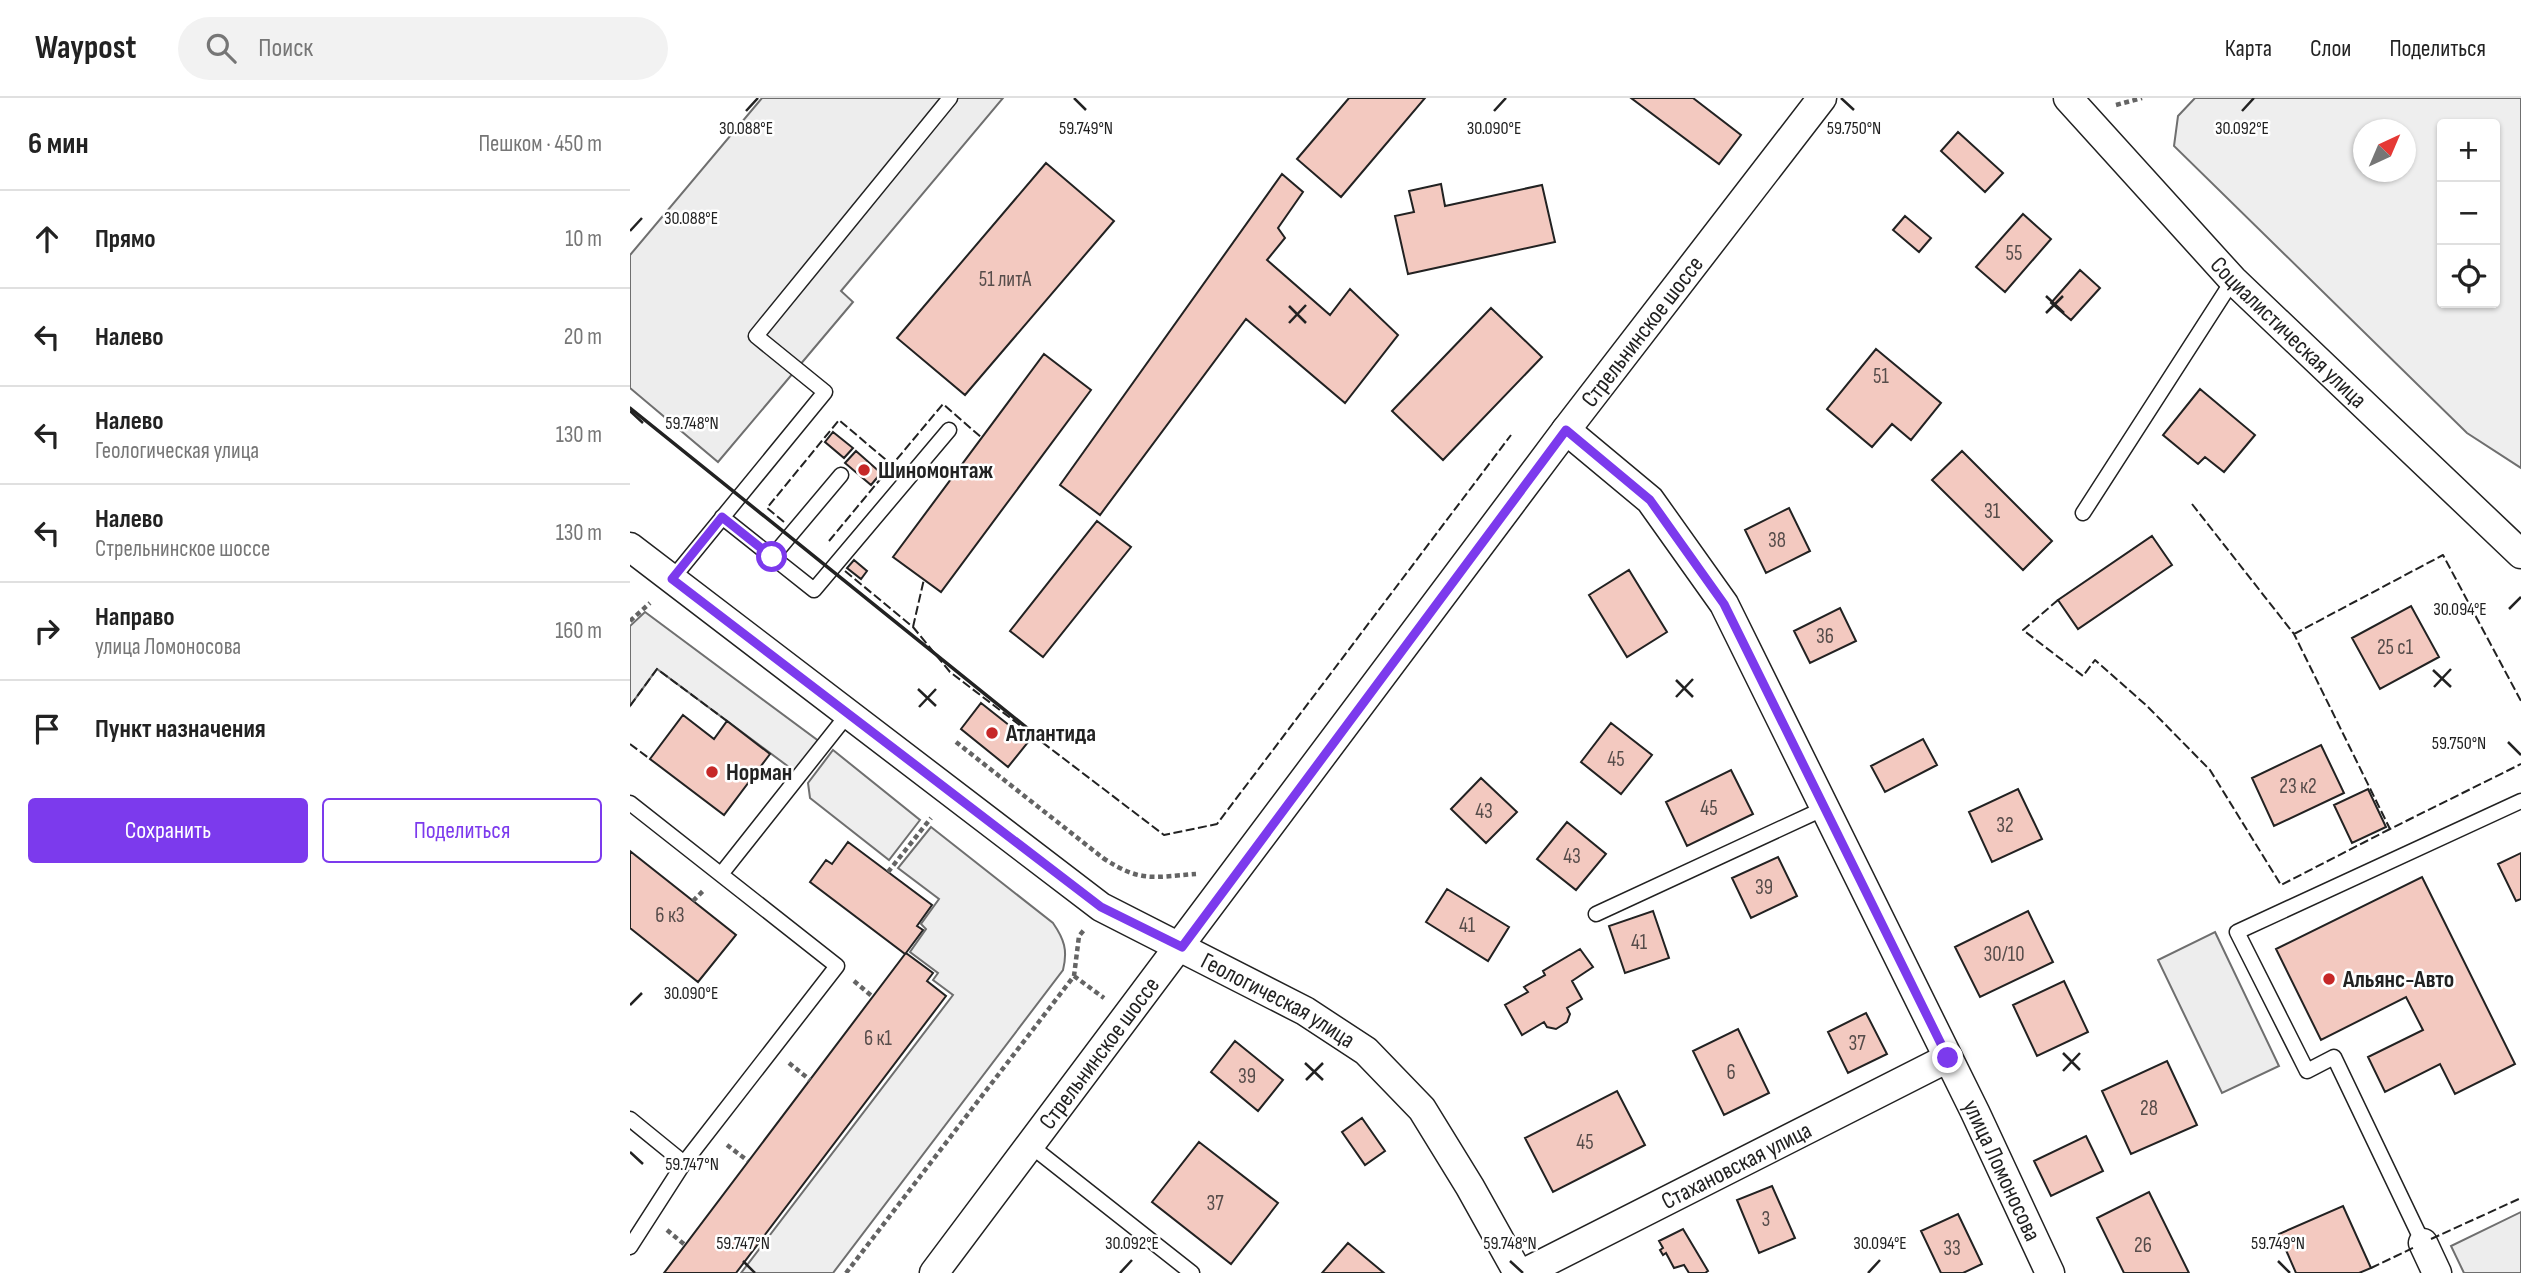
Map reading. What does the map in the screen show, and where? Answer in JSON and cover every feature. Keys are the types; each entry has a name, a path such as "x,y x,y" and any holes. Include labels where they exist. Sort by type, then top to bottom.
{"street":[{"name":"Стрельнинское шоссе","path":"934,1273 1182,947 1566,430 1822,98"},
{"name":"Социалистическая улица","path":"2068,98 2233,280 2521,554"},
{"name":"улица Ломоносова","path":"1566,430 1650,500 1724,604 1948,1058 2050,1273"},
{"name":"Геологическая улица","path":"630,547 1101,907 1337,1030 1395,1078 1422,1109 1447,1147 1518,1273"},
{"name":"Стахановская улица","path":"1524,1273 1948,1058"},
{"path":"2423,1243 2437,1273"}],"lane":[{"path":"672,579 825,392 756,337 950,98"},
{"path":"2083,513 2233,280"},
{"path":"722,517 814,590 949,430"},
{"path":"772,557 841,475"},
{"path":"722,873 848,713"},
{"path":"2423,1243 2334,1057 2307,1071 2237,932 2521,802"},
{"path":"630,803 722,873 837,967 684,1163 630,1247"},
{"path":"1596,914 1825,808"},
{"path":"630,1119 684,1163"},
{"path":"1031,1146 1192,1273"}],"path":[{"path":"630,621 650,603"},
{"path":"956,742 1127,874 1144,878 1209,873 1227,886"},
{"path":"888,872 931,818"},
{"path":"846,1273 1074,976 1079,936"},
{"path":"1074,976 1110,1003"}],"shaded area":[{"path":"762,98 1003,98 841,291 853,302 718,462 630,388 630,255"},
{"path":"2195,98 2521,98 2521,468 2467,433 2174,146 2178,116"},
{"path":"645,612 820,742 797,773 657,669 630,706 630,626"},
{"path":"833,750 920,820 889,860 810,798 808,783"},
{"path":"931,827 1053,923 1064,945 1063,970 833,1273 741,1273 953,995 933,980 938,973 910,952 926,929 921,924 939,899 898,868"},
{"path":"2215,932 2279,1066 2222,1093 2158,960"},
{"path":"2521,1212 2521,1273 2464,1273 2451,1246"}],"building":[{"path":"1349,98 1425,98 1341,197 1297,159"},
{"path":"1631,98 1693,98 1741,135 1719,164"},
{"path":"1958,132 2003,173 1985,192 1941,151"},
{"path":"1046,163 1114,221 965,395 897,338"},
{"path":"1282,174 1303,192 1278,228 1285,238 1267,260 1330,315 1350,289 1398,335 1345,403 1246,319 1100,515 1060,485"},
{"path":"1441,184 1445,206 1542,185 1555,242 1408,274 1395,216 1414,212 1409,191"},
{"path":"2023,214 2051,239 2005,292 1976,267"},
{"path":"1905,216 1931,238 1919,252 1893,230"},
{"path":"2080,270 2100,288 2071,320 2051,303"},
{"path":"1491,308 1542,357 1443,460 1392,411"},
{"path":"1876,349 1941,403 1911,440 1892,424 1872,447 1827,409"},
{"path":"1044,354 1091,390 941,592 893,557"},
{"path":"2200,389 2255,435 2224,472 2205,457 2198,464 2163,435"},
{"path":"833,432 853,448 844,458 825,442"},
{"path":"856,451 881,473 871,485 845,463"},
{"path":"1962,451 2052,541 2023,570 1932,480"},
{"path":"1789,508 1810,551 1766,573 1745,530"},
{"path":"1097,521 1131,547 1043,657 1010,631"},
{"path":"2152,536 2172,565 2078,629 2058,600"},
{"path":"854,560 867,571 861,579 847,568"},
{"path":"1629,570 1667,632 1627,657 1589,595"},
{"path":"2411,606 2439,657 2380,689 2352,638"},
{"path":"1840,608 1856,641 1810,663 1794,631"},
{"name":"Атлантида","path":"981,703 1029,741 1008,767 961,729"},
{"name":"Норман","path":"683,715 714,739 727,721 770,754 724,815 650,759"},
{"path":"1611,723 1652,755 1621,794 1581,762"},
{"path":"1923,739 1937,765 1885,792 1871,766"},
{"path":"2321,745 2344,793 2274,826 2252,778"},
{"path":"1731,770 1753,814 1687,846 1666,802"},
{"path":"1481,778 1517,812 1486,843 1451,809"},
{"path":"2018,789 2042,839 1992,862 1969,812"},
{"path":"2368,789 2386,827 2352,843 2334,805"},
{"path":"1567,822 1606,854 1576,890 1537,859"},
{"path":"848,842 932,905 917,926 923,930 906,953 933,973 927,981 946,996 736,1273 664,1273 905,954 810,882 826,860 832,864"},
{"path":"630,851 736,935 698,982 630,928"},
{"path":"2521,853 2521,899 2516,901 2498,864"},
{"path":"1778,857 1797,896 1751,918 1732,878"},
{"path":"2422,877 2515,1064 2455,1094 2440,1064 2385,1092 2368,1057 2423,1030 2406,997 2321,1040 2276,949"},
{"path":"1447,889 1509,927 1488,961 1426,922"},
{"path":"1653,911 1669,958 1625,973 1609,926"},
{"path":"2028,911 2053,962 1980,997 1955,947"},
{"path":"1580,949 1593,967 1572,981 1582,999 1567,1008 1570,1014 1567,1022 1556,1029 1547,1027 1544,1022 1522,1035 1505,1005 1528,992 1524,987 1545,975 1543,971"},
{"path":"2064,981 2088,1032 2037,1056 2013,1005"},
{"path":"1866,1013 1887,1054 1848,1073 1828,1032"},
{"path":"1738,1029 1769,1093 1724,1115 1693,1051"},
{"path":"1235,1041 1283,1080 1258,1111 1211,1072"},
{"path":"2167,1061 2197,1125 2131,1154 2102,1091"},
{"path":"1617,1091 1645,1145 1553,1192 1525,1138"},
{"path":"1362,1118 1385,1151 1365,1165 1342,1132"},
{"path":"2086,1136 2103,1171 2051,1196 2034,1161"},
{"path":"1199,1142 1278,1203 1231,1264 1152,1202"},
{"path":"1772,1186 1795,1238 1759,1253 1737,1200"},
{"path":"2149,1192 2189,1273 2124,1273 2097,1218"},
{"path":"2343,1206 2371,1268 2359,1273 2296,1273 2279,1234"},
{"path":"1958,1214 1982,1264 1963,1273 1941,1273 1921,1231"},
{"path":"1683,1229 1708,1271 1705,1273 1689,1273 1684,1265 1674,1268 1666,1253 1663,1255 1660,1250 1663,1248 1659,1241"},
{"path":"1348,1243 1384,1273 1322,1273"}],"fence":[{"path":"784,522 767,508 839,420 892,465 943,404 982,438"},
{"path":"845,571 913,627 950,672 1164,835 1217,824 1511,435"},
{"path":"829,541 892,465"},
{"path":"2192,504 2294,634 2390,829 2521,764"},
{"path":"2294,634 2443,555 2521,701"},
{"path":"913,627 924,579"},
{"path":"2058,600 2023,630 2083,676 2095,660 2147,706 2210,770 2281,885 2390,829"},
{"path":"630,706 657,669 727,721"},
{"path":"630,744 650,759"},
{"path":"2431,1239 2521,1198"},
{"path":"2371,1268 2415,1247"}],"wall":[{"path":"630,408 1042,740"}],"place":[{"name":"Шиномонтаж","path":"864,470"},
{"name":"Атлантида","path":"992,733"},
{"name":"Норман","path":"712,772"},
{"name":"Альянс-Авто","path":"2329,979"}],"route":[{"path":"772,557 722,517 672,579 1101,907 1182,947 1566,430 1650,500 1724,604 1948,1058"}]}
